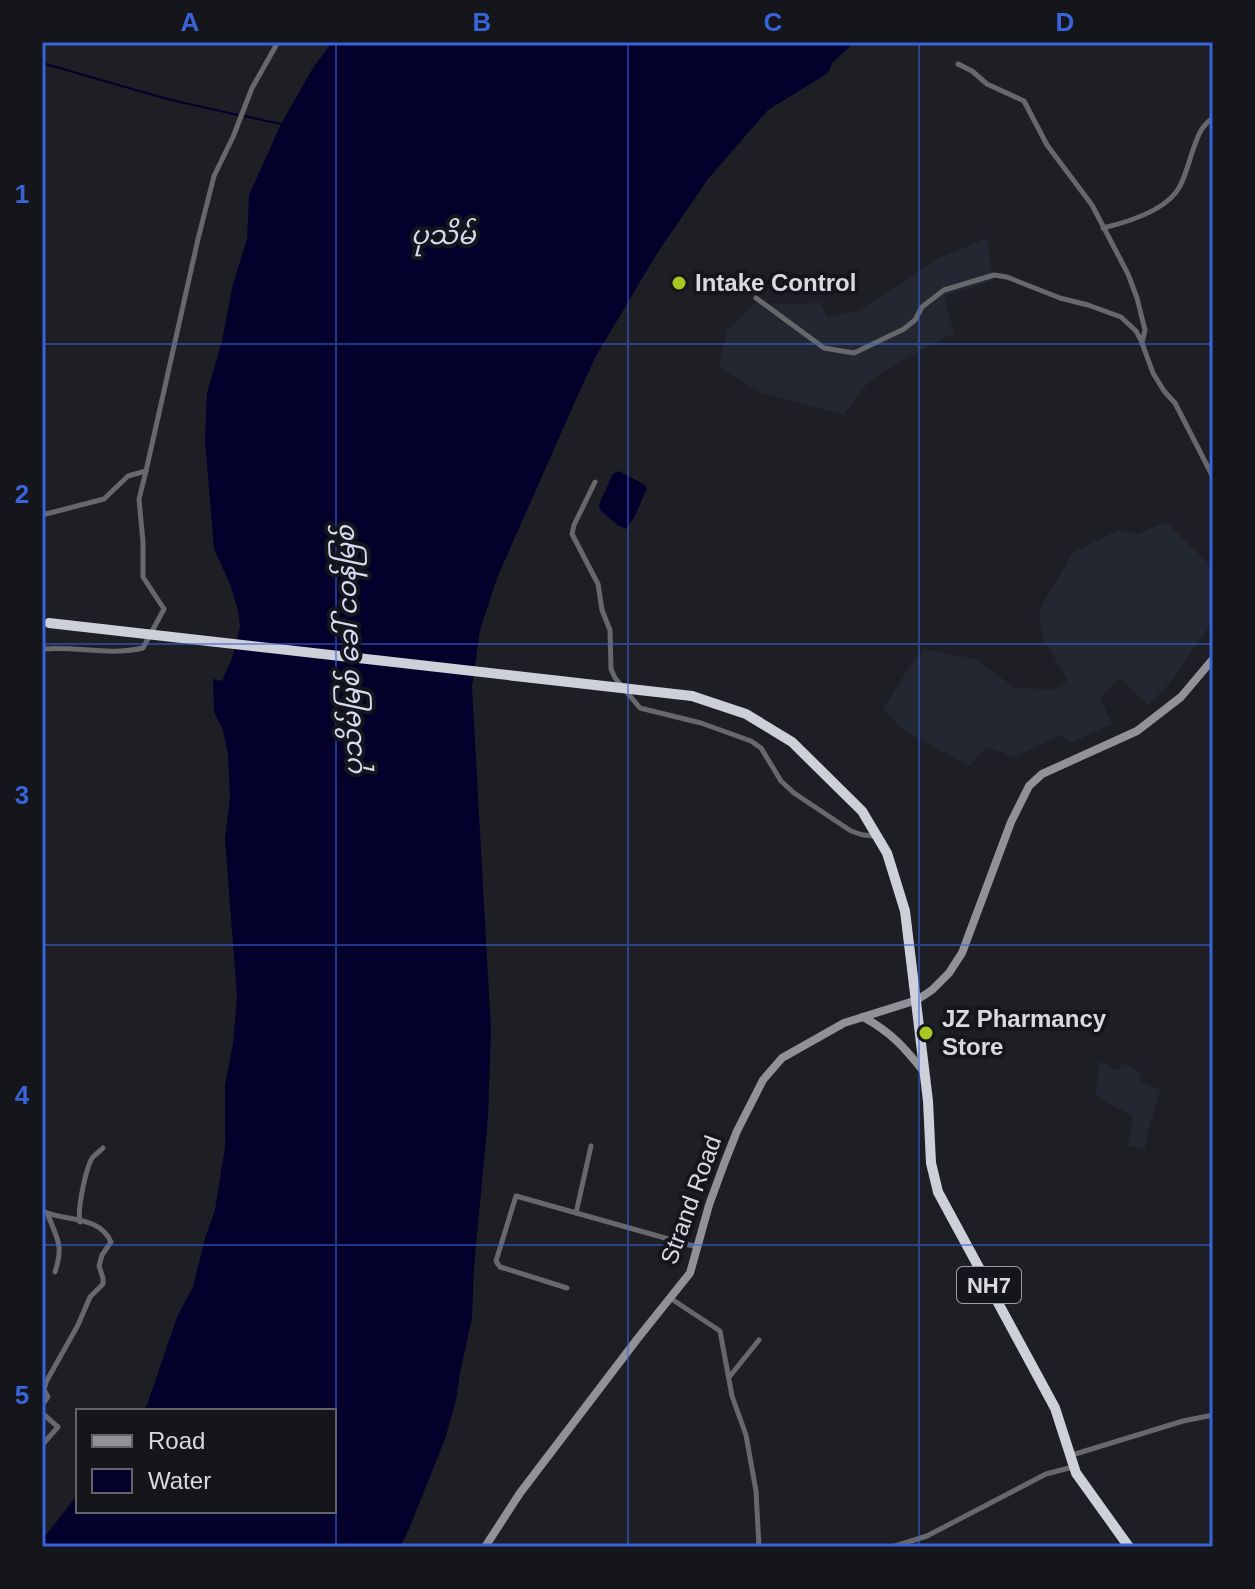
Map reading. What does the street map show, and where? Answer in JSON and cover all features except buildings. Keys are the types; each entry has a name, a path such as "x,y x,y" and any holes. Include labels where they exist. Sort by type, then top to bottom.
{"highway":[{"name":"NH7","path":"45,622 692,696 746,714 792,742 862,811 887,853 905,911 917,1000 931,1163 938,1192 1055,1408 1076,1473 1129,1547"}],"main road":[{"path":"917,1000 949,973 962,953 1011,822 1029,786 1042,774 1137,731 1181,697 1213,659"},
{"name":"Strand Road","path":"485,1547 520,1493 690,1273 709,1205 728,1153 763,1080 782,1058 844,1023 917,1000"},
{"path":"863,1017 884,1028 899,1041 924,1072"}],"street":[{"path":"42,649 66,647 96,652 126,652 143,648 164,609 143,577 139,499 214,176 252,88 278,42"},
{"path":"958,64 987,84 1024,101 1047,145 1092,205 1128,274 1145,330 1142,343"},
{"path":"1103,228 1141,216 1170,198 1180,187 1198,136 1204,125 1213,118"},
{"path":"756,298 824,348 854,353 904,329 915,320 922,307 944,290 994,275 1019,280 1034,288 1121,317 1136,331 1153,373 1175,403 1213,477"},
{"path":"42,515 104,499 128,476 146,471"},
{"path":"595,482 572,534 598,584 602,610 610,630 611,669 615,678 640,708 701,723 751,741 761,748 781,781 794,793 851,831 876,836"},
{"path":"576,1213 591,1146"},
{"path":"80,1222 81,1199 91,1159 103,1148"},
{"path":"567,1288 500,1267 496,1261 516,1196 698,1247"},
{"path":"42,1405 48,1397 44,1388 46,1382 90,1297 104,1281 99,1266 111,1242 99,1226 45,1212"},
{"path":"45,1212 61,1249 55,1272"},
{"path":"670,1298 720,1331 732,1396 746,1435 759,1547"},
{"path":"729,1377 759,1340"},
{"path":"42,1413 58,1427 42,1445"},
{"path":"1070,1455 1213,1415"},
{"path":"892,1547 927,1536 1046,1474 1074,1467"}],"shaded area":[{"path":"987,238 993,281 944,296 954,333 869,381 844,415 762,393 719,367 727,330 756,303 820,302 827,317 855,312 936,259"},
{"path":"1166,522 1213,570 1213,621 1169,684 1148,705 1120,678 1100,697 1112,724 1071,743 1060,735 1015,757 986,747 970,766 904,731 883,709 924,649 975,659 1014,687 1052,690 1068,680 1043,639 1039,610 1073,553 1118,530 1138,534"},
{"path":"1100,1061 1118,1071 1122,1063 1141,1072 1139,1081 1161,1090 1145,1149 1128,1146 1133,1116 1095,1094"}],"water":[{"name":"ပုသိမ်","path":"332,42 855,42 833,62 828,73 768,110 708,179 656,255 596,356 497,578 480,630 472,687 491,1031 488,1117 472,1318 445,1439 400,1547 42,1547 42,1540 76,1497 76,1513 336,1513 336,1409 144,1409 177,1317 193,1287 215,1210 225,1147 225,1085 237,997 225,839 230,798 228,754 223,730 214,712 213,679 222,681 240,627 230,584 214,549 205,440 207,393 247,239 249,195 281,124 313,68"},
{"path":"619,471 647,488 626,529 600,510 599,504 613,474"}],"waterway":[{"path":"42,63 167,99 238,115"},
{"path":"244,116 281,124"}],"place":[{"name":"Intake Control","path":"679,283"},
{"name":"JZ Pharmancy Store","path":"926,1033"}],"water label":[{"name":"ပုသိမ်မြစ် ခေါ် ငဝန်မြစ်","path":"349,651"}]}
